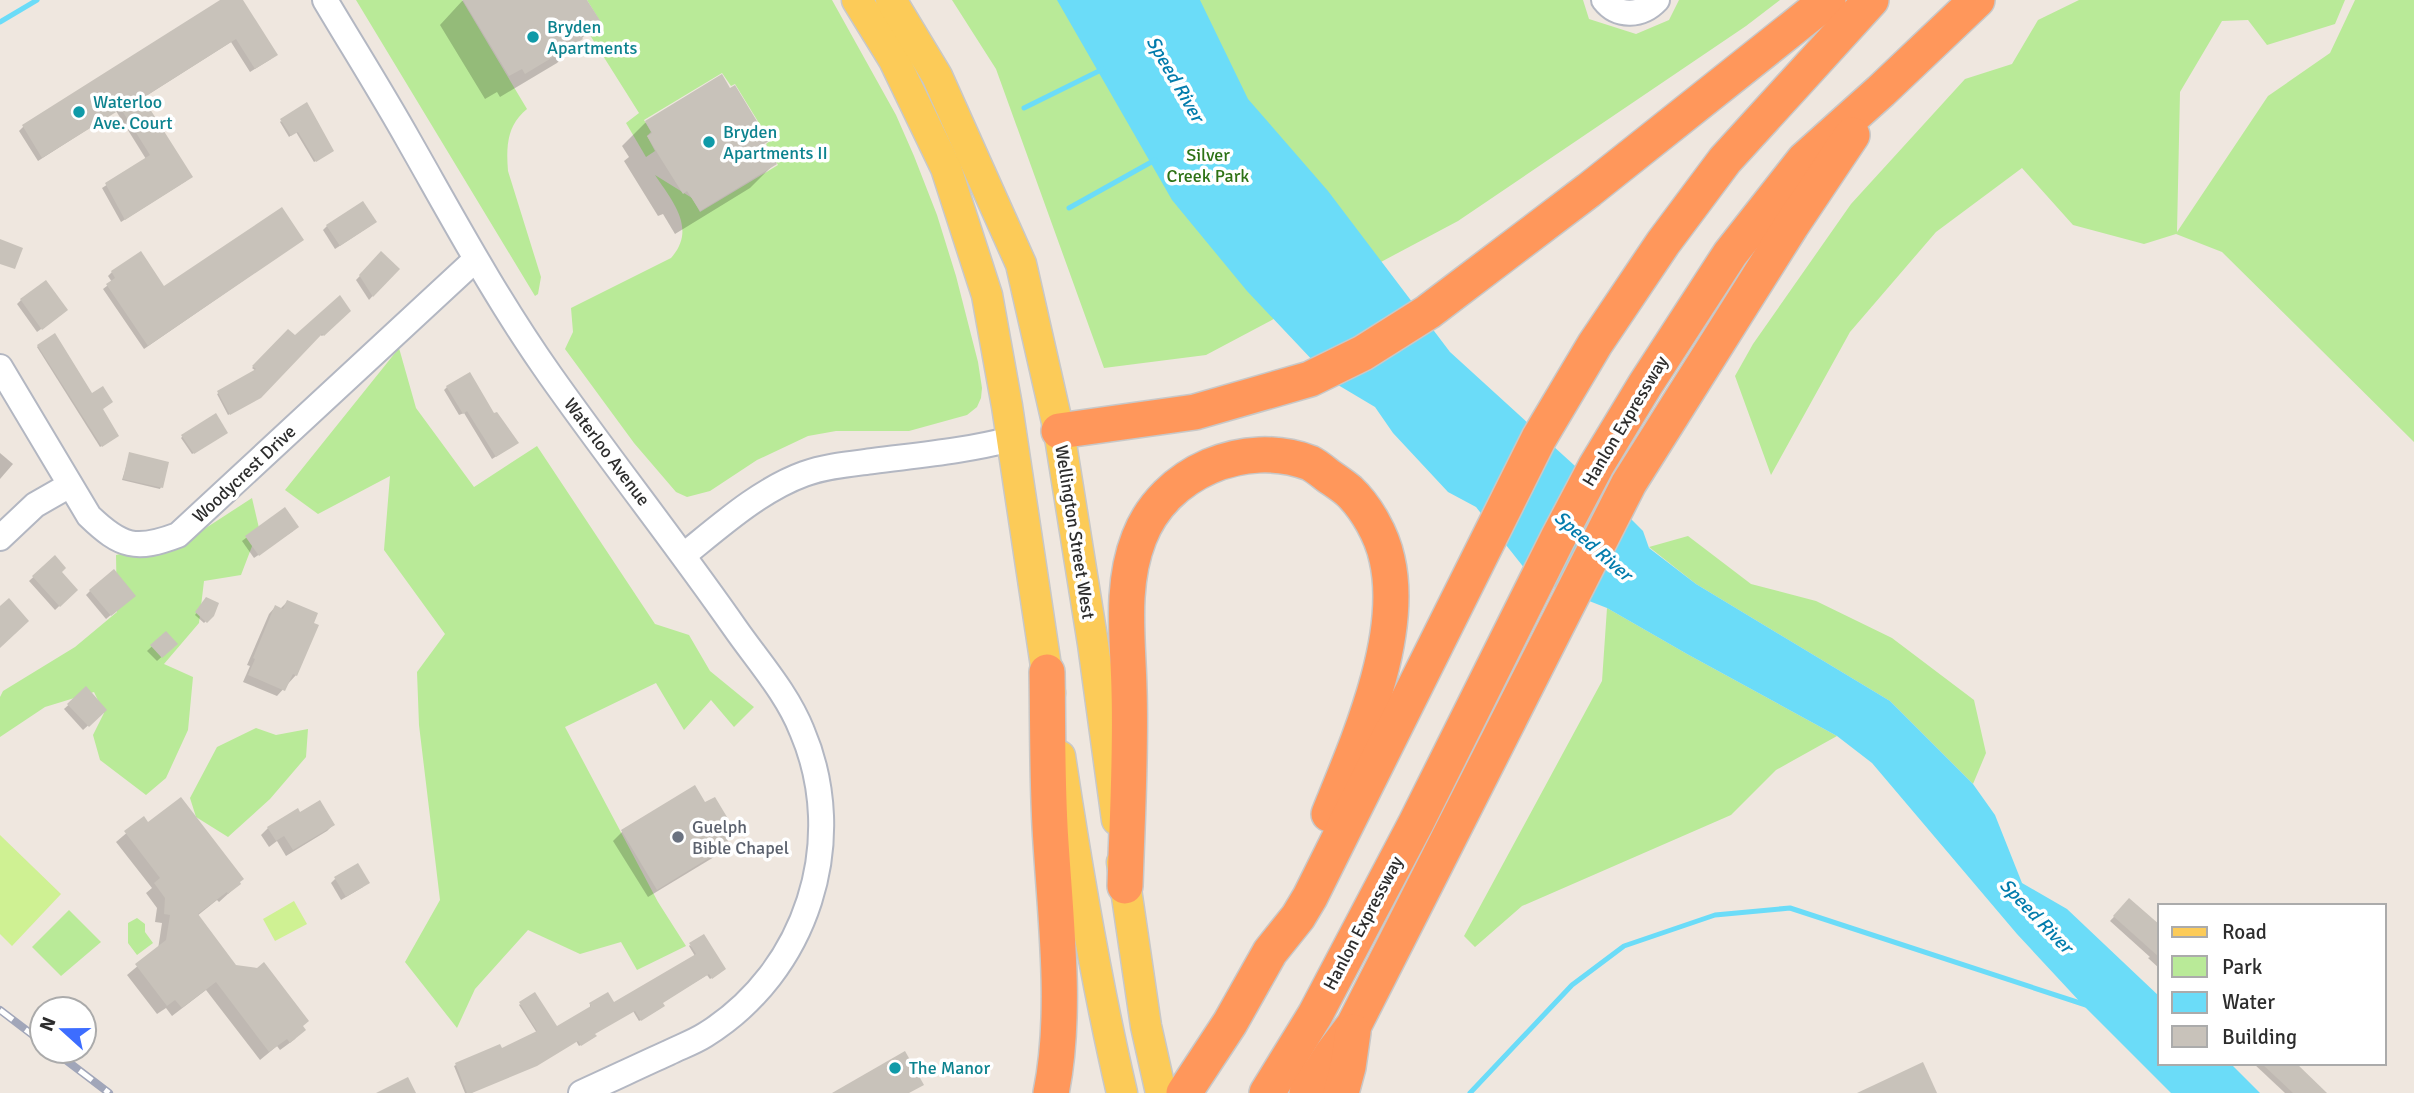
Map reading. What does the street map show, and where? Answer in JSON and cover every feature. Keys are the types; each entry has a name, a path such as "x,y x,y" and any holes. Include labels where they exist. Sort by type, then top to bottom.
{"highway":[{"path":"1059,430 1195,412 1310,379 1363,353 1429,312 1589,190 1828,0"},
{"path":"1270,952 1310,897 1539,438 1595,344 1663,243 1725,160 1871,0"},
{"name":"Hanlon Expressway","path":"1267,1093 1315,1015 1410,835 1527,598 1596,466 1730,254 1804,160 1977,0"},
{"path":"1307,1093 1354,1025 1629,483 1791,226 1881,91"},
{"path":"1125,886 1128,586 1139,537 1159,503 1188,475 1225,460 1267,454 1311,463 1349,491 1373,523 1387,558 1391,594 1388,636 1355,749 1270,952 1230,1023 1184,1093"},
{"path":"1047,672 1058,994 1055,1074 1051,1093"},
{"path":"1340,1093 1348,1067 1354,1025"}],"main road":[{"path":"857,0 894,60 946,168 987,295 1012,439 1079,878 1119,1081"},
{"name":"Wellington Street West","path":"891,0 937,76 1021,264 1059,430 1093,644 1146,1026 1161,1093"},
{"path":"1012,439 1059,430"}],"street":[{"name":"Waterloo Avenue","path":"325,0 404,131 475,260 550,375 684,555 793,711 814,766 820,804 821,840 817,876 807,910 787,952 769,978 740,1008 704,1036 581,1093"},
{"path":"1604,0 1612,8 1630,13 1648,8 1657,0"},
{"name":"Woodycrest Drive","path":"0,367 89,516 108,535 128,544 154,544 178,535 475,260"},
{"path":"684,555 759,499 804,474 840,466 984,446 1012,439"},
{"path":"0,538 35,505 69,485"}],"green space":[{"path":"356,0 462,0 527,109 512,129 507,162 541,277 538,294 535,296"},
{"path":"587,0 832,0 896,115 937,215 978,362 982,388 977,407 967,415 909,431 836,431 808,436 757,460 710,491 687,497 676,492 634,443 565,349 573,332 571,308 671,258 679,247 682,237 680,216 655,175 692,198 700,212 778,165 766,144 770,141 735,84 731,86 722,73 644,120 651,132 647,136 655,151 646,157 626,123 639,113 588,32 601,23"},
{"name":"Silver Creek Park","path":"952,0 1583,0 1589,19 1636,34 1669,20 1679,0 1780,0 1746,26 1458,221 1206,355 1104,368 996,69"},
{"path":"2079,0 2345,0 2335,24 2267,45 2248,20 2222,21 2180,92 2177,232 2268,96 2330,53 2355,0 2414,0 2414,442 2222,252 2176,234 2144,244 2073,225 2022,168 1936,232 1850,332 1771,475 1735,376 1753,344 1851,204 1965,79 2012,64 2038,20"},
{"path":"399,348 416,408 474,487 537,446 655,624 689,635 710,671 754,707 734,727 711,700 684,730 656,683 565,727 658,902 686,946 637,970 621,942 580,954 528,930 475,989 457,1028 405,962 440,900 419,725 417,672 445,634 384,550 390,476 318,514 285,490"},
{"path":"252,498 259,528 241,575 204,581 199,623 164,664 193,677 188,730 166,778 146,795 100,760 93,735 104,713 94,692 45,707 0,737 0,697 3,691 75,647 117,612 116,555 192,537"},
{"path":"1688,536 1751,584 1816,601 1892,638 1974,700 1986,753 1973,784 1890,701 1696,584 1649,547"},
{"path":"1607,608 1837,736 1776,770 1731,815 1522,906 1475,947 1464,936 1602,681"},
{"path":"256,728 276,735 308,729 306,757 270,799 228,837 196,817 190,798 217,747"},
{"path":"0,835 61,894 12,946 0,934"},
{"path":"294,901 307,924 275,941 263,919"},
{"path":"69,910 101,942 61,976 32,947"},
{"path":"137,918 145,924 145,932 153,943 137,955 128,943 128,923"}],"water":[{"name":"Speed River","path":"1057,0 1200,0 1248,99 1328,191 1450,352 1608,496 1643,531 1649,548 1696,584 1890,701 1973,784 1995,815 2022,883 2067,909 2158,995 2158,1065 2232,1065 2260,1093 2171,1093 2017,934 1872,763 1837,736 1607,608 1533,579 1476,507 1448,492 1393,433 1375,407 1333,382 1247,291 1172,200"}],"building":[{"name":"Waterloo Ave. Court","path":"220,0 243,0 278,55 255,69 236,39 143,98 193,177 125,220 105,183 150,155 121,109 42,158 22,125"},
{"name":"Bryden Apartments","path":"463,0 587,0 601,22 580,35 583,39 525,74 522,69 509,76"},
{"name":"Bryden Apartments II","path":"722,74 730,88 735,85 769,141 764,144 777,164 700,211 687,191 683,194 661,159 647,136 652,133 645,121"},
{"path":"307,102 334,151 316,162 298,132 291,136 280,119"},
{"path":"363,201 377,222 340,246 326,225"},
{"path":"282,207 304,240 148,346 106,284 115,278 111,271 141,251 164,286"},
{"path":"0,239 23,248 15,269 0,264"},
{"path":"381,251 400,269 373,297 359,275"},
{"path":"46,280 68,310 42,330 20,299"},
{"path":"340,295 351,311 324,336 322,334 261,398 230,415 217,391 256,369 252,366 288,329 295,335"},
{"path":"55,333 92,393 103,386 113,402 103,409 119,436 102,447 37,345"},
{"path":"470,372 494,413 497,412 519,443 496,457 467,411 463,414 446,386"},
{"path":"216,413 228,433 194,454 181,435"},
{"path":"129,452 169,462 163,488 123,479"},
{"path":"285,507 299,527 259,556 245,536"},
{"path":"55,555 66,568 62,572 78,590 60,607 32,576"},
{"path":"114,569 136,596 111,616 89,590"},
{"path":"206,597 219,603 214,616 207,623 195,612"},
{"path":"9,598 29,621 0,648 0,606"},
{"path":"287,600 318,613 314,623 319,625 297,676 293,674 285,691 248,675 275,605 283,609"},
{"path":"166,631 178,644 162,658 150,645"},
{"path":"86,686 107,710 89,727 67,704"},
{"name":"Guelph Bible Chapel","path":"695,785 705,802 715,797 730,822 726,824 733,835 727,839 730,845 657,890 621,830"},
{"path":"181,797 244,879 228,894 227,892 198,914 236,965 257,968 264,962 309,1021 303,1026 306,1030 290,1043 287,1039 269,1052 216,982 182,1008 175,1000 167,1006 135,964 166,940 170,915 164,914 165,898 154,883 160,878 124,831 144,816 148,822"},
{"path":"320,800 335,825 293,850 284,836 276,841 267,827 298,808 300,812"},
{"path":"358,863 370,883 346,897 334,877"},
{"path":"2129,898 2158,923 2158,956 2113,916"},
{"path":"704,934 726,969 712,979 709,974 663,1003 665,1006 641,1021 635,1011 595,1034 597,1036 581,1046 578,1041 537,1066 467,1093 455,1063 500,1044 502,1048 537,1031 519,1002 535,992 557,1026 591,1006 589,1003 608,992 614,1002 696,954 689,943"},
{"name":"The Manor","path":"905,1051 924,1085 909,1093 832,1093"},
{"path":"1923,1062 1937,1093 1857,1093"},
{"path":"2263,1065 2298,1065 2327,1093 2293,1093"},
{"path":"408,1077 416,1093 376,1093"}],"waterway":[{"path":"0,22 37,0"},
{"path":"1024,108 1103,69"},
{"path":"1069,208 1155,160"},
{"path":"1470,1093 1572,985 1624,946 1715,915 1790,908 2086,1005"}],"railway":[{"path":"0,1010 28,1031"},
{"path":"72,1065 109,1093"}],"place":[{"name":"Bryden Apartments","path":"533,37"},
{"name":"Waterloo Ave. Court","path":"79,112"},
{"name":"Bryden Apartments II","path":"709,142"},
{"name":"Guelph Bible Chapel","path":"678,837"},
{"name":"The Manor","path":"895,1068"}]}
